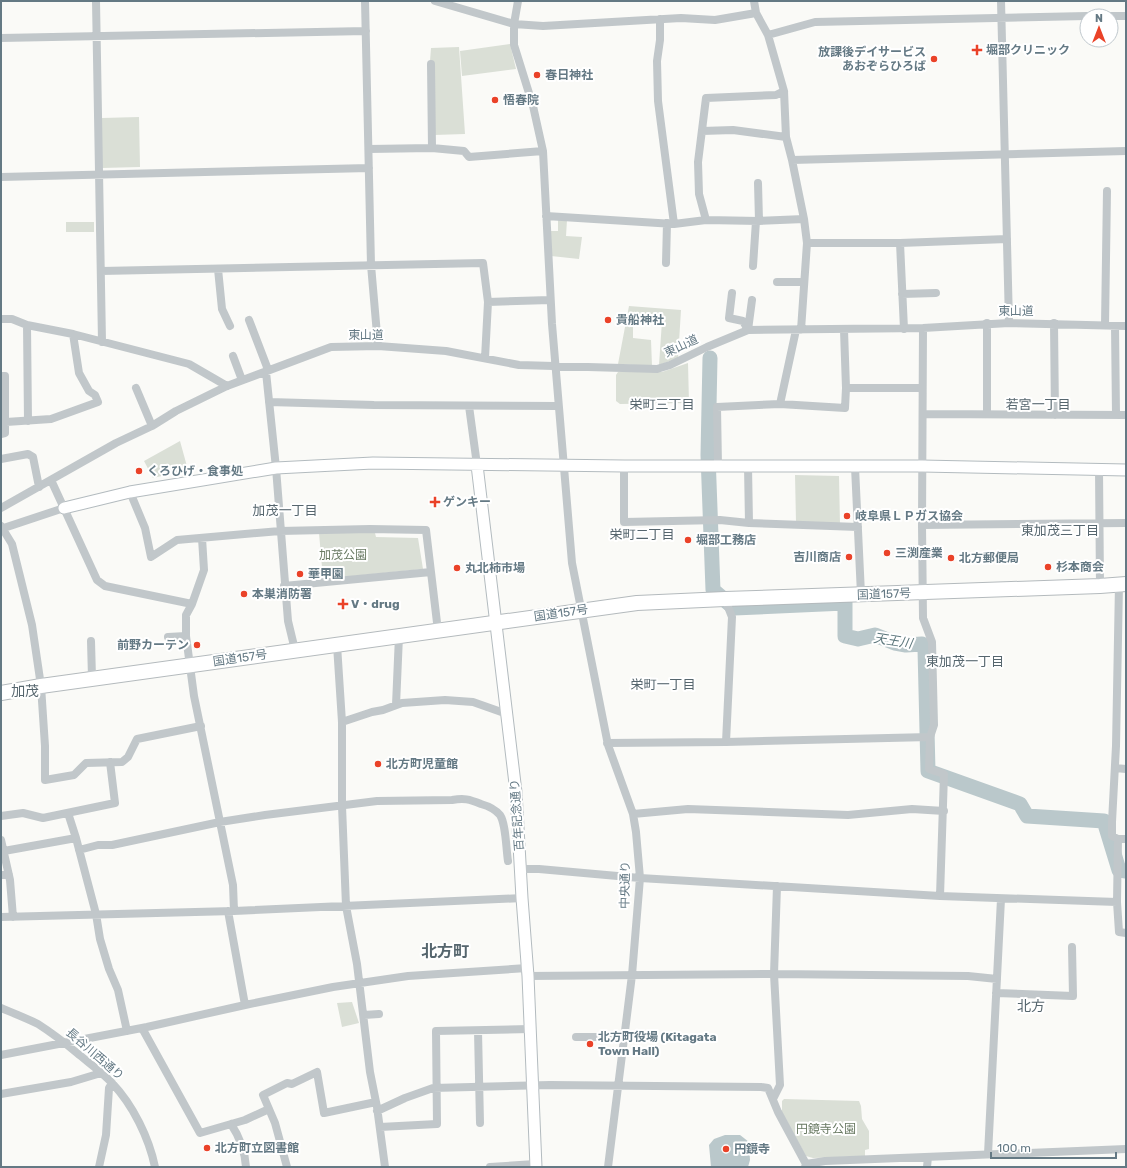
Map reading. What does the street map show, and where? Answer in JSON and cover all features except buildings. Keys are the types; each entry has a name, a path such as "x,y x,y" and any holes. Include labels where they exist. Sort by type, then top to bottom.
{"highway":[{"name":"国道157号","path":"1,693 92,678 637,603 1123,584"}],"street":[{"path":"96,1 102,342"},
{"path":"365,1 371,266 378,346"},
{"path":"435,1 514,24 543,26 681,18 715,20 756,13"},
{"name":"中央通り","path":"518,1 514,24 514,45 533,106 543,151 550,300 572,563 607,743 633,814 640,878 632,975 608,1167"},
{"path":"754,1 756,13 768,35 784,91 786,137 792,160 808,243 798,330 780,404"},
{"path":"1001,1 1010,323"},
{"path":"768,35 815,22 1079,16"},
{"path":"660,19 660,40 656,61 658,101 671,224 666,263"},
{"path":"1,38 366,31"},
{"path":"431,64 432,148"},
{"path":"706,220 699,194 698,162 706,98 776,95 784,91"},
{"path":"702,130 733,130 786,137"},
{"path":"369,149 432,148 464,151 469,157 543,151"},
{"path":"792,160 1126,151"},
{"path":"1,177 369,168"},
{"path":"753,266 757,221 758,184"},
{"path":"1105,325 1107,191"},
{"path":"546,216 671,224 706,220 757,221 804,219"},
{"path":"808,243 900,243 1007,239"},
{"path":"900,243 904,329"},
{"path":"101,272 483,263 488,302 485,358"},
{"path":"218,269 222,309 230,326"},
{"path":"777,282 804,282"},
{"path":"732,293 729,318 743,321 748,330"},
{"path":"902,294 936,293"},
{"path":"488,302 550,300"},
{"path":"748,330 752,300"},
{"path":"1,319 12,319 27,325 73,334 189,364 227,386"},
{"path":"249,320 267,367 266,372 276,468 284,586 288,621 295,650"},
{"path":"987,323 987,414"},
{"name":"東山道","path":"1,508 116,443 152,426 176,411 227,386 331,347 378,346 446,351 519,365 656,369 670,365 707,347 748,330 904,329 987,323 1054,323 1126,326"},
{"path":"1054,323 1055,415"},
{"path":"27,325 28,421"},
{"path":"1115,326 1116,415"},
{"path":"923,328 923,592 924,618 932,642 934,725 930,737 929,769 944,774 944,811 940,896"},
{"path":"718,466 717,407 780,404 845,408 846,388 844,330"},
{"path":"6,422 51,419 98,402 95,395 89,391 79,373 73,334"},
{"path":"233,356 242,380"},
{"path":"1,376 5,376 6,422 5,433 1,434"},
{"path":"136,388 152,426"},
{"path":"846,388 922,388"},
{"path":"269,402 469,406 558,406"},
{"path":"469,406 477,464"},
{"path":"923,414 1126,415"},
{"path":"1,459 28,454 33,457 38,487"},
{"path":"201,726 137,739 128,757 122,762 86,763 74,775 45,780 42,686 32,624 12,544 1,528 64,508 130,492 276,468 373,463 624,466 922,466 1126,470"},
{"name":"百年記念通り","path":"477,464 516,792 528,972 536,1166"},
{"path":"624,466 624,522 720,520 749,524 858,527"},
{"path":"748,466 749,524"},
{"path":"856,467 861,594"},
{"path":"1099,470 1100,586"},
{"path":"51,480 97,580 105,586 192,604"},
{"path":"130,492 145,528 151,557 177,540 280,531 370,529 426,530 438,631"},
{"path":"922,525 1126,523"},
{"path":"202,538 204,570 192,604 186,615 186,636 194,696 234,885 231,911 245,1004"},
{"path":"284,586 431,572"},
{"path":"1123,584 1112,836 1122,839 1117,902 1119,932 1126,933"},
{"path":"725,599 732,617 726,742"},
{"path":"168,637 186,636"},
{"path":"396,705 398,636"},
{"path":"91,641 92,678"},
{"path":"337,644 342,722 342,806 346,906 360,983 370,1072 377,1107 385,1167"},
{"path":"342,722 402,703 445,700 473,702 507,714"},
{"path":"607,743 726,742 930,737"},
{"path":"1,816 23,813 43,818 115,803 110,762"},
{"path":"1115,768 1126,768"},
{"path":"79,850 98,845 112,844 265,814 377,801 452,800 463,798 477,802 494,810 500,816 504,828 508,861"},
{"path":"633,814 688,808 848,815 912,809 944,811"},
{"path":"68,813 96,914 100,939 109,969 118,990 127,1031"},
{"path":"4,852 76,838"},
{"path":"1,840 4,852 5,875 13,917"},
{"path":"521,869 539,869 640,878 940,896 1117,902"},
{"path":"773,1099 780,1085 774,974 777,886"},
{"path":"1,917 231,911 522,898"},
{"path":"988,1154 1001,899"},
{"path":"996,993 1073,996 1072,947"},
{"path":"1,1055 142,1028 245,1004 360,983 408,976 528,972 632,975 774,974 968,976 996,978"},
{"name":"長谷川西通り","path":"1,1008 36,1024 66,1043 112,1083 127,1102 140,1126 151,1150 155,1167"},
{"path":"364,1015 379,1014"},
{"path":"142,1028 200,1133 245,1120 269,1110"},
{"path":"380,1127 437,1124 436,1032 530,1029"},
{"path":"478,1031 480,1123"},
{"path":"576,1037 624,1037"},
{"path":"287,1167 274,1122 263,1095 287,1083 292,1084 317,1072 324,1113 377,1107 436,1088 550,1085 768,1088 778,1112 805,1165 825,1161 1126,1149"},
{"path":"1,1094 71,1082 101,1073"},
{"path":"99,1167 106,1135 109,1088 112,1083"},
{"path":"231,1124 236,1133 246,1167"},
{"path":"927,1167 928,1157"},
{"path":"490,1167 536,1166"}],"green space":[{"path":"510,44 516,69 462,76 460,51"},
{"path":"459,47 465,134 434,135 430,61 431,48"},
{"path":"139,117 140,167 102,168 102,118"},
{"path":"558,219 567,220 566,236 582,237 579,259 551,256 550,231 558,231"},
{"path":"66,222 94,222 94,232 66,232"},
{"path":"629,306 681,310 678,358 659,365 662,321 633,321 633,338 651,340 652,366 618,364"},
{"path":"688,363 689,403 620,404 616,401 616,375 618,372 662,372"},
{"path":"180,441 188,470 153,478 144,461"},
{"path":"795,475 839,476 840,524 796,522"},
{"name":"加茂公園","path":"319,533 375,533 376,537 418,538 423,569 323,579"},
{"path":"352,1002 359,1023 342,1027 337,1003"},
{"name":"円鏡寺公園","path":"784,1099 859,1101 862,1119 869,1131 869,1149 865,1150 865,1156 813,1158 806,1156 782,1112 782,1101"}],"shaded area":[{"path":"725,1135 740,1135 749,1142 750,1160 748,1167 711,1167 709,1145 714,1139"}],"waterway":[{"name":"天王川","path":"710,358 708,455 713,590 734,608 845,603 845,636 858,639 875,635 895,643 906,645 922,644 925,649 928,771 1020,804 1027,816 1104,821 1119,870 1126,871"}],"place":[{"name":"堀部クリニック","path":"977,50"},
{"name":"放課後デイサービス あおぞらひろば","path":"934,59"},
{"name":"春日神社","path":"537,75"},
{"name":"悟春院","path":"495,100"},
{"name":"貴船神社","path":"608,320"},
{"name":"くろひげ・食事処","path":"139,471"},
{"name":"ゲンキー","path":"435,502"},
{"name":"岐阜県ＬＰガス協会","path":"847,516"},
{"name":"堀部工務店","path":"688,540"},
{"name":"三渕産業","path":"887,553"},
{"name":"吉川商店","path":"849,557"},
{"name":"北方郵便局","path":"951,558"},
{"name":"杉本商会","path":"1048,567"},
{"name":"丸北柿市場","path":"457,568"},
{"name":"華甲園","path":"300,574"},
{"name":"本巣消防署","path":"244,594"},
{"name":"V・drug","path":"343,604"},
{"name":"前野カーテン","path":"197,645"},
{"name":"北方町児童館","path":"378,764"},
{"name":"北方町役場 (Kitagata Town Hall)","path":"590,1044"},
{"name":"北方町立図書館","path":"207,1148"},
{"name":"円鏡寺","path":"726,1149"}],"district":[{"name":"栄町三丁目","path":"662,404"},
{"name":"若宮一丁目","path":"1038,404"},
{"name":"加茂一丁目","path":"285,510"},
{"name":"東加茂三丁目","path":"1060,530"},
{"name":"栄町二丁目","path":"642,534"},
{"name":"東加茂一丁目","path":"965,661"},
{"name":"栄町一丁目","path":"663,684"},
{"name":"加茂","path":"25,691"},
{"name":"北方町","path":"445,951"},
{"name":"北方","path":"1031,1006"}]}
